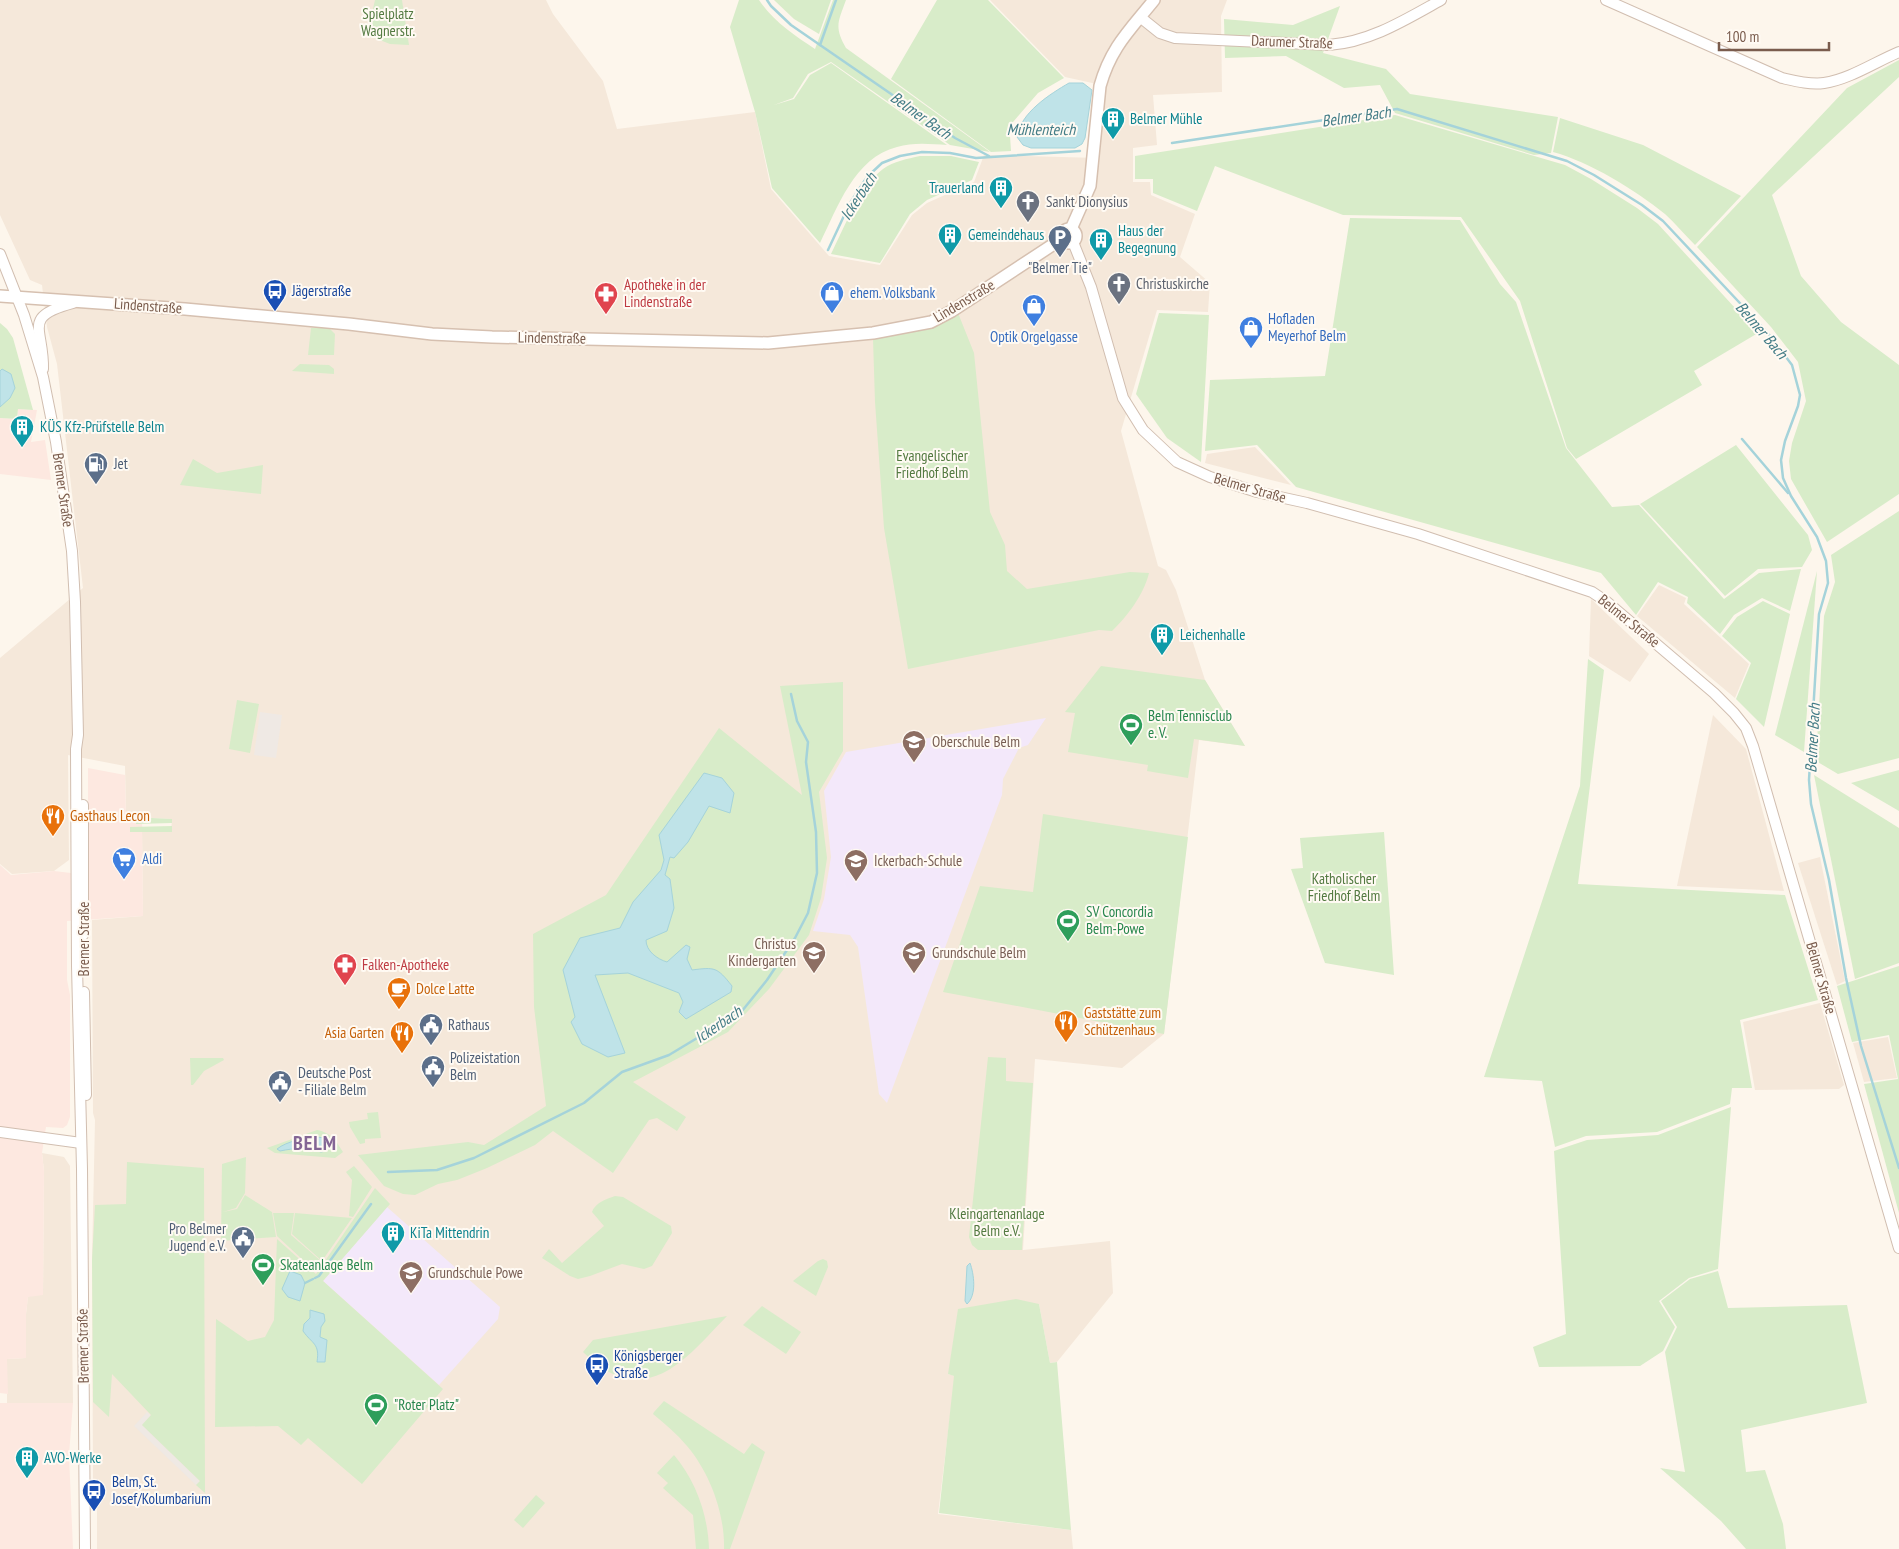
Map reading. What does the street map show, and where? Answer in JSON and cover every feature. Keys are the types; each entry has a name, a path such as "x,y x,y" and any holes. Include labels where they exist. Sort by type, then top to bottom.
{"main road":[{"path":"1068,240 1076,239 1076,234 1072,229 1090,186 1100,86 1104,72 1113,52 1154,0"},
{"name":"Lindenstraße","path":"0,296 185,309 349,324 432,334 768,343 873,333 931,322 952,312 1068,240"}],"street":[{"name":"Darumer Straße","path":"1140,17 1160,33 1175,38 1328,45 1347,44 1370,37 1440,0"},
{"path":"1606,0 1782,78 1803,83 1824,83 1848,76 1899,52"},
{"name":"Belmer Straße","path":"1068,240 1091,287 1123,398 1143,430 1177,462 1210,477 1257,492 1418,534 1592,592 1714,693 1734,713 1746,728 1758,762 1899,1248"},
{"name":"Bremer Straße","path":"0,254 17,297 42,377 56,442 72,551 78,735 76,749 77,978 81,1143 85,1549"},
{"path":"42,377 43,354 38,330 40,319 50,310 79,301"},
{"name":"Bremer Straße","path":"78,735 82,749 83,788 83,956 87,1115 81,1143"},
{"path":"0,1132 81,1143"}],"shaded area":[{"path":"0,0 546,0 553,14 603,81 617,129 755,112 771,189 829,256 880,265 912,215 927,203 974,182 984,155 1098,158 1106,86 1065,77 990,0 1227,0 1221,16 1222,92 1153,95 1157,145 1133,148 1133,182 1150,182 1151,195 1195,214 1180,257 1210,283 1208,312 1157,310 1121,431 1158,566 1166,570 1176,590 1205,680 1245,746 1199,740 1164,1034 1122,1068 1035,1059 1023,1250 1110,1241 1113,1293 1057,1362 1050,1363 1039,1304 948,1374 955,1376 938,1514 1071,1530 1073,1549 97,1549 97,1497 93,1478 92,1260 95,1120 93,1113 92,920 143,916 142,832 171,832 172,819 126,817 125,766 68,755 69,860 54,871 12,874 0,864 0,658 83,588 57,364 47,327 42,285 30,280 0,215"},
{"path":"18,409 37,410 31,442 45,440 51,480 0,474 0,418 17,419"},
{"path":"1255,447 1291,485 1205,463 1207,454"},
{"path":"1659,585 1686,598 1684,604 1749,664 1735,698 1637,616"},
{"path":"1591,599 1649,654 1630,682 1589,656"},
{"path":"260,712 282,715 276,758 254,755"},
{"path":"1713,715 1746,749 1784,891 1677,886"},
{"path":"1046,718 1028,745 1019,748 1003,779 1002,795 887,1103 879,1094 858,947 850,935 813,931 824,899 831,857 824,791 846,752"},
{"path":"88,768 125,775 126,817 142,817 143,916 67,921 67,980 70,995 70,1117 67,1125 63,1128 46,1127 42,1153 44,1171 43,1295 28,1297 26,1358 7,1359 8,1394 0,1393 0,865 11,875 54,871 88,875"},
{"path":"1820,857 1845,981 1837,985 1798,863"},
{"path":"1820,1003 1844,1085 1839,1089 1755,1090 1743,1022"},
{"path":"1888,1037 1897,1078 1864,1082 1853,1043"},
{"path":"42,1153 64,1157 70,1166 73,1403 7,1403 7,1359 26,1358 28,1296 43,1294 44,1171"},
{"name":"Grundschule Powe","path":"387,1207 500,1307 498,1319 439,1385 323,1281"},
{"path":"0,1403 73,1403 69,1455 73,1549 0,1549"},
{"path":"147,1412 151,1416 142,1425 200,1481 196,1485 134,1426"}],"green space":[{"name":"Spielplatz Wagnerstr.","path":"375,0 402,0 409,45 390,44 367,35"},
{"path":"739,0 759,0 777,21 815,49 833,0 846,0 841,14 839,29 846,48 990,152 950,145 831,62 808,74 793,98 774,105 794,99 810,75 831,63 947,145 903,145 882,153 869,162 849,186 820,243 772,188 755,112 730,27"},
{"path":"774,0 831,0 819,34 794,19"},
{"path":"937,0 988,0 1064,78 1038,93 1013,122 1010,136 1011,151 991,152 891,79"},
{"path":"1340,6 1323,53 1386,69 1410,94 1558,117 1551,153 1534,155 1395,113 1380,85 1344,88 1286,56 1225,58 1224,19 1293,25"},
{"path":"1899,60 1899,77 1772,195 1801,276 1841,322 1899,365 1899,494 1827,542 1791,479 1789,461 1792,443 1806,401 1798,362 1771,327 1697,247 1847,88"},
{"path":"1395,115 1565,165 1591,179 1637,208 1658,224 1758,333 1694,371 1702,385 1576,459 1567,448 1520,301 1461,217 1343,215 1215,166 1197,211 1153,193 1153,179 1135,179 1135,156"},
{"path":"1560,118 1643,145 1741,196 1695,245 1665,214 1626,186 1582,163 1553,152"},
{"path":"920,156 951,156 979,162 972,180 927,200 910,214 880,263 831,254 853,208 875,176 892,164"},
{"path":"1350,218 1460,220 1500,284 1516,302 1566,448 1612,507 1639,505 1724,599 1759,573 1801,569 1790,611 1762,598 1734,615 1720,634 1687,603 1688,597 1658,582 1636,615 1601,573 1296,487 1257,445 1205,451 1210,380 1325,376"},
{"name":"Evangelischer Friedhof Belm","path":"958,313 974,353 990,512 1005,545 1007,571 1027,589 1130,572 1149,573 1147,581 1134,605 1112,631 1099,630 908,669 884,528 875,402 873,339 924,330"},
{"path":"1159,313 1209,315 1201,462 1167,438 1136,394"},
{"path":"0,323 13,338 33,410 18,409 17,419 0,418"},
{"path":"311,328 329,328 335,334 334,355 308,355"},
{"path":"300,364 329,365 334,369 334,374 292,371"},
{"path":"1736,445 1808,535 1812,550 1802,567 1758,569 1725,596 1640,504"},
{"path":"193,459 217,473 263,465 261,494 180,485"},
{"path":"1899,511 1899,758 1838,774 1816,761 1824,616 1835,582 1831,555"},
{"path":"1817,571 1804,752 1775,735"},
{"path":"1763,601 1790,614 1764,727 1736,699 1751,663 1722,636 1737,617"},
{"path":"1588,659 1604,670 1578,884 1785,895 1818,1000 1740,1020 1752,1088 1732,1088 1730,1104 1657,1132 1586,1136 1555,1147 1542,1081 1484,1077 1580,786"},
{"path":"1101,666 1205,680 1245,746 1194,739 1188,778 1147,771 1148,765 1068,752 1075,713 1065,712"},
{"path":"843,682 843,751 819,792 827,858 821,898 809,935 769,989 728,1032 633,1082 686,1117 677,1131 657,1118 649,1120 613,1173 553,1131 535,1145 487,1168 457,1180 438,1184 415,1195 403,1194 384,1186 358,1155 468,1142 484,1145 546,1106 534,1007 533,934 606,895 719,728 802,795 780,686"},
{"path":"237,700 259,704 250,753 229,749"},
{"path":"1899,770 1899,811 1851,783"},
{"path":"1814,775 1899,828 1899,963 1855,979"},
{"name":"SV Concordia Belm-Powe","path":"1043,814 1188,837 1164,1034 943,992 980,886 1033,892"},
{"path":"131,817 172,819 172,823 136,824 136,821 130,821"},
{"path":"172,826 172,832 130,832 130,827"},
{"name":"Katholischer Friedhof Belm","path":"1384,832 1394,975 1325,963 1291,869 1303,868 1300,838"},
{"path":"1899,966 1899,1213 1864,1084 1898,1079 1889,1035 1852,1042 1837,986"},
{"name":"Kleingartenanlage Belm e.V.","path":"988,1057 1006,1058 1006,1081 1033,1083 1022,1250 978,1250 972,1245 969,1237"},
{"path":"190,1058 223,1058 224,1060 204,1071 191,1085"},
{"path":"1731,1107 1718,1269 1689,1278 1659,1301 1675,1327 1663,1351 1640,1366 1539,1367 1533,1347 1566,1334 1554,1151 1587,1140 1658,1135"},
{"path":"378,1112 381,1138 365,1139 365,1143 360,1144 349,1122 368,1119 367,1113"},
{"path":"317,1130 330,1135 343,1152 335,1158 275,1153 267,1148"},
{"path":"246,1157 245,1193 236,1208 223,1212 237,1209 245,1195 272,1212 276,1237 221,1241 222,1164"},
{"path":"127,1162 204,1168 205,1493 196,1485 200,1481 142,1425 151,1415 112,1374 109,1417 93,1402 92,1260 95,1205 126,1204"},
{"path":"354,1166 372,1187 353,1217 349,1216 352,1180 346,1172"},
{"path":"375,1188 390,1204 323,1281 443,1389 362,1484 308,1438 301,1445 278,1426 215,1427 216,1319 248,1341 265,1337 274,1320 277,1239 316,1274"},
{"path":"615,1196 623,1197 671,1226 672,1233 652,1266 644,1269 622,1264 578,1279 542,1258 549,1249 562,1263 604,1226 592,1212 593,1209 598,1204"},
{"path":"273,1213 294,1213 291,1235 322,1262 316,1272 277,1236"},
{"path":"295,1213 352,1218 322,1261 292,1234"},
{"path":"823,1259 827,1261 828,1267 816,1296 793,1281"},
{"path":"1718,1271 1728,1308 1847,1305 1867,1403 1741,1430 1746,1472 1765,1470 1783,1524 1786,1549 1746,1549 1721,1521 1660,1468 1685,1472 1665,1352 1677,1327 1661,1301 1690,1279"},
{"path":"1016,1299 1039,1304 1050,1363 1057,1362 1071,1530 939,1513 954,1376 948,1374 958,1309"},
{"path":"762,1306 801,1332 786,1354 743,1325"},
{"path":"727,1316 702,1342 674,1366 659,1375 643,1379 625,1378 607,1371 597,1365 583,1352 593,1340"},
{"path":"664,1401 744,1454 752,1443 765,1452 730,1549 724,1549 724,1536 719,1508 703,1469 683,1442 653,1414"},
{"path":"674,1455 689,1476 699,1499 706,1524 709,1549 696,1549 693,1515 663,1488 668,1483 657,1473"},
{"path":"536,1495 545,1503 523,1528 514,1520"}],"water":[{"name":"Mühlenteich","path":"1069,83 1083,83 1092,90 1085,138 1082,144 1075,148 1031,148 1023,145 1017,137 1019,128 1024,120 1037,105"},
{"path":"2,369 11,374 15,388 10,398 0,407 0,371"},
{"path":"704,773 722,778 734,793 730,813 709,806 688,842 674,858 670,857 665,875 670,879 674,908 667,931 646,940 646,944 653,954 667,962 686,945 690,947 687,959 692,970 711,969 719,972 732,986 731,992 686,1019 679,1012 683,1002 679,993 628,973 595,975 625,1053 608,1057 582,1044 571,1022 575,1017 563,970 580,938 620,928 633,902 661,870 664,860 659,835"},
{"path":"317,1137 324,1138 327,1145 325,1151 300,1148 280,1151 277,1149 291,1142"},
{"path":"970,1263 973,1273 973,1290 967,1304 965,1301 967,1266"},
{"path":"290,1271 301,1275 305,1283 300,1301 288,1297 282,1289"},
{"path":"310,1310 324,1314 325,1321 321,1327 320,1337 327,1340 325,1362 317,1362 316,1347 303,1331 304,1324 310,1318"}],"waterway":[{"name":"Belmer Bach","path":"767,0 791,25 955,138 989,156"},
{"name":"Belmer Bach","path":"820,45 836,0"},
{"name":"Belmer Bach","path":"1172,143 1397,109 1567,161 1594,175 1642,205 1663,221 1767,332 1792,365 1800,395 1781,460 1783,478 1791,496 1817,537 1826,561 1828,583 1819,614 1809,780 1811,804 1829,880 1846,978 1861,1046 1899,1168"},
{"name":"Ickerbach","path":"828,250 850,203 867,177 882,163 900,156 922,152 950,153 976,158 1080,151"},
{"path":"1742,439 1788,493"},
{"name":"Ickerbach","path":"388,1172 437,1170 474,1158 584,1103 622,1072 669,1055 742,1011 767,980 795,938 808,913 817,873 816,832 806,762 808,742 797,721 791,694"},
{"path":"315,1278 319,1276 371,1204"},
{"path":"305,1283 313,1279"}],"place":[{"name":"Belmer Mühle","path":"1113,140"},
{"name":"Trauerland","path":"1001,209"},
{"name":"Sankt Dionysius","path":"1028,223"},
{"name":"Gemeindehaus","path":"950,256"},
{"name":"\"Belmer Tie\"","path":"1060,258"},
{"name":"Haus der Begegnung","path":"1101,261"},
{"name":"Christuskirche","path":"1119,305"},
{"name":"Jägerstraße","path":"275,312"},
{"name":"ehem. Volksbank","path":"832,314"},
{"name":"Apotheke in der Lindenstraße","path":"606,315"},
{"name":"Optik Orgelgasse","path":"1034,327"},
{"name":"Hofladen Meyerhof Belm","path":"1251,349"},
{"name":"KÜS Kfz-Prüfstelle Belm","path":"22,448"},
{"name":"Jet","path":"96,485"},
{"name":"Leichenhalle","path":"1162,656"},
{"name":"Belm Tennisclub e. V.","path":"1131,746"},
{"name":"Oberschule Belm","path":"914,763"},
{"name":"Gasthaus Lecon","path":"53,837"},
{"name":"Aldi","path":"124,880"},
{"name":"Ickerbach-Schule","path":"856,882"},
{"name":"SV Concordia Belm-Powe","path":"1068,942"},
{"name":"Christus Kindergarten","path":"814,974"},
{"name":"Grundschule Belm","path":"914,974"},
{"name":"Falken-Apotheke","path":"345,986"},
{"name":"Dolce Latte","path":"399,1010"},
{"name":"Gaststätte zum Schützenhaus","path":"1066,1043"},
{"name":"Rathaus","path":"431,1046"},
{"name":"Asia Garten","path":"402,1054"},
{"name":"Polizeistation Belm","path":"433,1088"},
{"name":"Deutsche Post - Filiale Belm","path":"280,1103"},
{"name":"KiTa Mittendrin","path":"393,1254"},
{"name":"Pro Belmer Jugend e.V.","path":"243,1259"},
{"name":"Skateanlage Belm","path":"263,1286"},
{"name":"Grundschule Powe","path":"411,1294"},
{"name":"Königsberger Straße","path":"597,1386"},
{"name":"\"Roter Platz\"","path":"376,1426"},
{"name":"AVO-Werke","path":"27,1479"},
{"name":"Belm, St. Josef/Kolumbarium","path":"94,1512"}],"district":[{"name":"BELM","path":"315,1143"}]}
